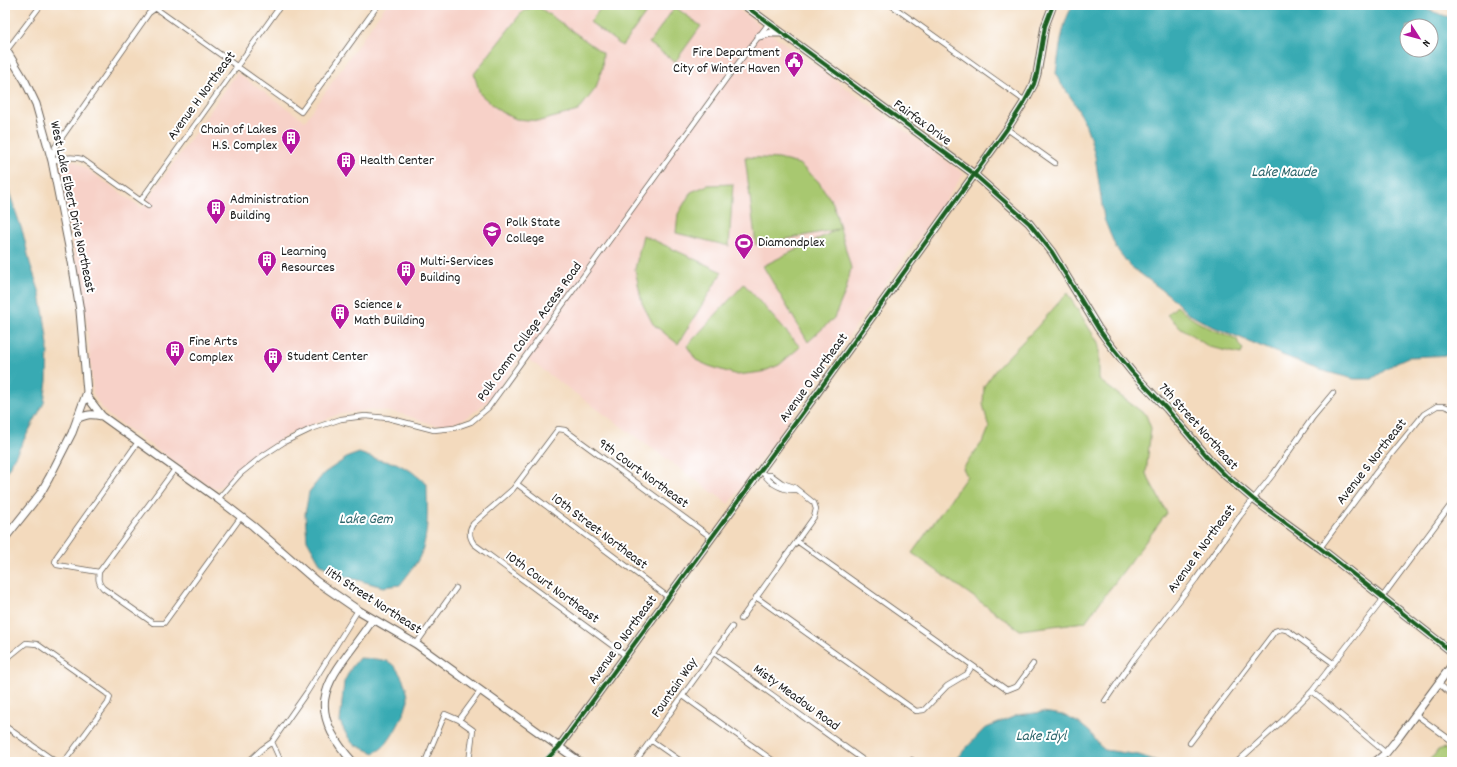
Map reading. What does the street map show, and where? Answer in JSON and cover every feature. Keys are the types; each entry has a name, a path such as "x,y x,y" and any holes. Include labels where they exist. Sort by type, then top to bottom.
{"street":[{"path":"6,49 41,5"},
{"path":"151,5 158,7 301,112 378,5"},
{"name":"Avenue H Northeast","path":"141,200 281,5"},
{"name":"Fairfax Drive","path":"744,5 974,174"},
{"path":"891,5 1025,101"},
{"name":"Avenue O Northeast","path":"559,747 668,597 763,473 1007,129 1034,84 1045,26 1053,5"},
{"path":"148,206 74,156 52,161 55,147 149,13 158,7"},
{"name":"Polk Comm College Access Road","path":"218,499 240,474 261,457 284,442 311,429 341,419 365,416 388,418 434,430 454,428 471,422 488,408 722,85 769,23"},
{"path":"759,36 771,33 782,33"},
{"name":"West Lake Elbert Drive Northeast","path":"6,49 25,81 36,104 52,161 80,311 86,395"},
{"path":"1007,129 1055,163"},
{"name":"7th Street Northeast","path":"974,174 1019,213 1038,233 1056,257 1098,328 1116,352 1211,461 1253,499 1383,596 1452,652"},
{"name":"Avenue R Northeast","path":"1105,701 1133,660 1196,579 1313,417 1333,393"},
{"path":"5,538 40,494 72,434 86,395"},
{"name":"11th Street Northeast","path":"86,395 102,416 218,499 253,526 316,581 358,610 416,644 580,762"},
{"name":"Avenue S Northeast","path":"1320,548 1375,474 1424,414 1437,406 1444,406 1452,409"},
{"path":"77,419 87,414 102,416"},
{"name":"9th Court Northeast","path":"517,484 558,429 565,430 712,538"},
{"path":"99,572 57,565 55,562 57,556 138,442"},
{"path":"175,469 99,572 99,584 103,588 153,623 164,623 241,517"},
{"path":"741,619 814,517 816,509 814,503 796,490 776,486 766,479 763,473"},
{"name":"10th Court Northeast","path":"517,484 473,524 470,535 471,541 625,655"},
{"name":"10th Street Northeast","path":"517,484 668,597"},
{"path":"1237,762 1281,722 1312,691 1381,602 1383,596 1452,503"},
{"path":"797,541 1007,690 1017,686 1033,664"},
{"path":"416,644 456,588"},
{"path":"756,597 916,711 924,710 947,686 967,674 972,666"},
{"path":"248,762 272,742 307,692 358,610"},
{"path":"353,762 337,743 332,734 325,716 325,700 334,672 373,619"},
{"name":"Fountain Way","path":"635,762 652,741 732,627"},
{"path":"1190,743 1275,631 1279,629 1287,630 1334,663"},
{"path":"5,660 26,642 37,644 110,698 108,703 64,762"},
{"name":"Misty Meadow Road","path":"714,653 866,762"},
{"path":"1375,762 1386,753 1452,665"},
{"path":"1438,684 1452,695"},
{"path":"459,720 481,690"},
{"path":"1312,691 1386,753"},
{"path":"683,696 775,762"},
{"path":"425,762 445,714 459,720 473,730 469,762"},
{"path":"1415,714 1452,741"},
{"path":"5,726 56,762"},
{"path":"652,741 682,762"},
{"path":"272,742 281,762"},
{"path":"544,762 559,747"}],"shaded area":[{"name":"Polk State College","path":"386,5 732,5 964,174 729,504 522,355 492,398 469,416 453,424 435,425 402,414 372,409 336,415 292,433 258,453 223,485 214,489 108,415 101,407 93,394 86,315 59,169 65,161 75,161 142,208 237,73 305,121"}],"green space":[{"path":"536,5 603,53 602,68 596,88 578,111 540,121 516,119 501,112 480,94 474,74 522,12"},
{"path":"603,5 652,5 622,46 590,22"},
{"path":"675,7 701,26 675,62 649,43"},
{"path":"745,157 779,159 799,164 818,181 833,203 851,268 846,290 834,318 808,342 763,266 838,229 756,245"},
{"path":"733,184 729,246 676,233 678,214 691,192 708,185"},
{"path":"643,235 722,272 678,344 653,324 642,303 635,269"},
{"path":"744,284 800,347 779,365 762,372 737,375 696,360 687,346"},
{"path":"1067,293 1099,344 1099,380 1146,415 1151,428 1146,474 1167,513 1085,622 1020,630 912,553 967,476 963,468 984,440 989,428 983,404 984,386 997,368 1038,326"},
{"path":"1177,306 1197,322 1237,339 1239,345 1243,349 1241,354 1209,347 1180,327 1167,315"},
{"path":"1444,748 1452,754 1452,762 1429,762 1438,750"}],"water":[{"name":"Lake Maude","path":"1074,5 1413,5 1452,18 1452,355 1408,357 1397,362 1372,379 1354,379 1319,370 1209,325 1187,313 1169,295 1130,266 1116,248 1104,219 1095,156 1085,123 1074,102 1059,81 1056,73 1064,27"},
{"path":"5,180 23,233 30,263 39,290 48,345 47,381 44,403 5,475"},
{"name":"Lake Gem","path":"359,453 379,460 396,463 411,471 427,484 427,523 422,551 412,570 400,585 383,587 343,576 321,565 307,540 305,514 309,492 324,473 348,457"},
{"path":"359,658 381,660 392,664 401,676 408,696 407,705 394,733 381,749 374,753 353,744 340,722 344,682 351,668"},
{"name":"Lake Idyl","path":"1043,712 1063,715 1079,723 1090,732 1100,746 1105,750 1139,755 1160,762 953,762 984,729 1018,715"}],"cycle path":[{"path":"744,5 974,174 1029,223 1052,252 1108,342 1132,372 1167,409 1211,461 1253,499 1320,548 1452,652"},
{"path":"544,762 559,747 1007,129 1034,84 1045,26 1053,5"}],"place":[{"name":"Fire Department City of Winter Haven","path":"794,78"},
{"name":"Chain of Lakes H.S. Complex","path":"291,155"},
{"name":"Health Center","path":"346,178"},
{"name":"Administration Building","path":"216,225"},
{"name":"Polk State College","path":"492,248"},
{"name":"Diamondplex","path":"744,260"},
{"name":"Learning Resources","path":"267,277"},
{"name":"Multi-Services Building","path":"406,287"},
{"name":"Science & Math BUilding","path":"340,330"},
{"name":"Fine Arts Complex","path":"175,367"},
{"name":"Student Center","path":"273,374"}]}
